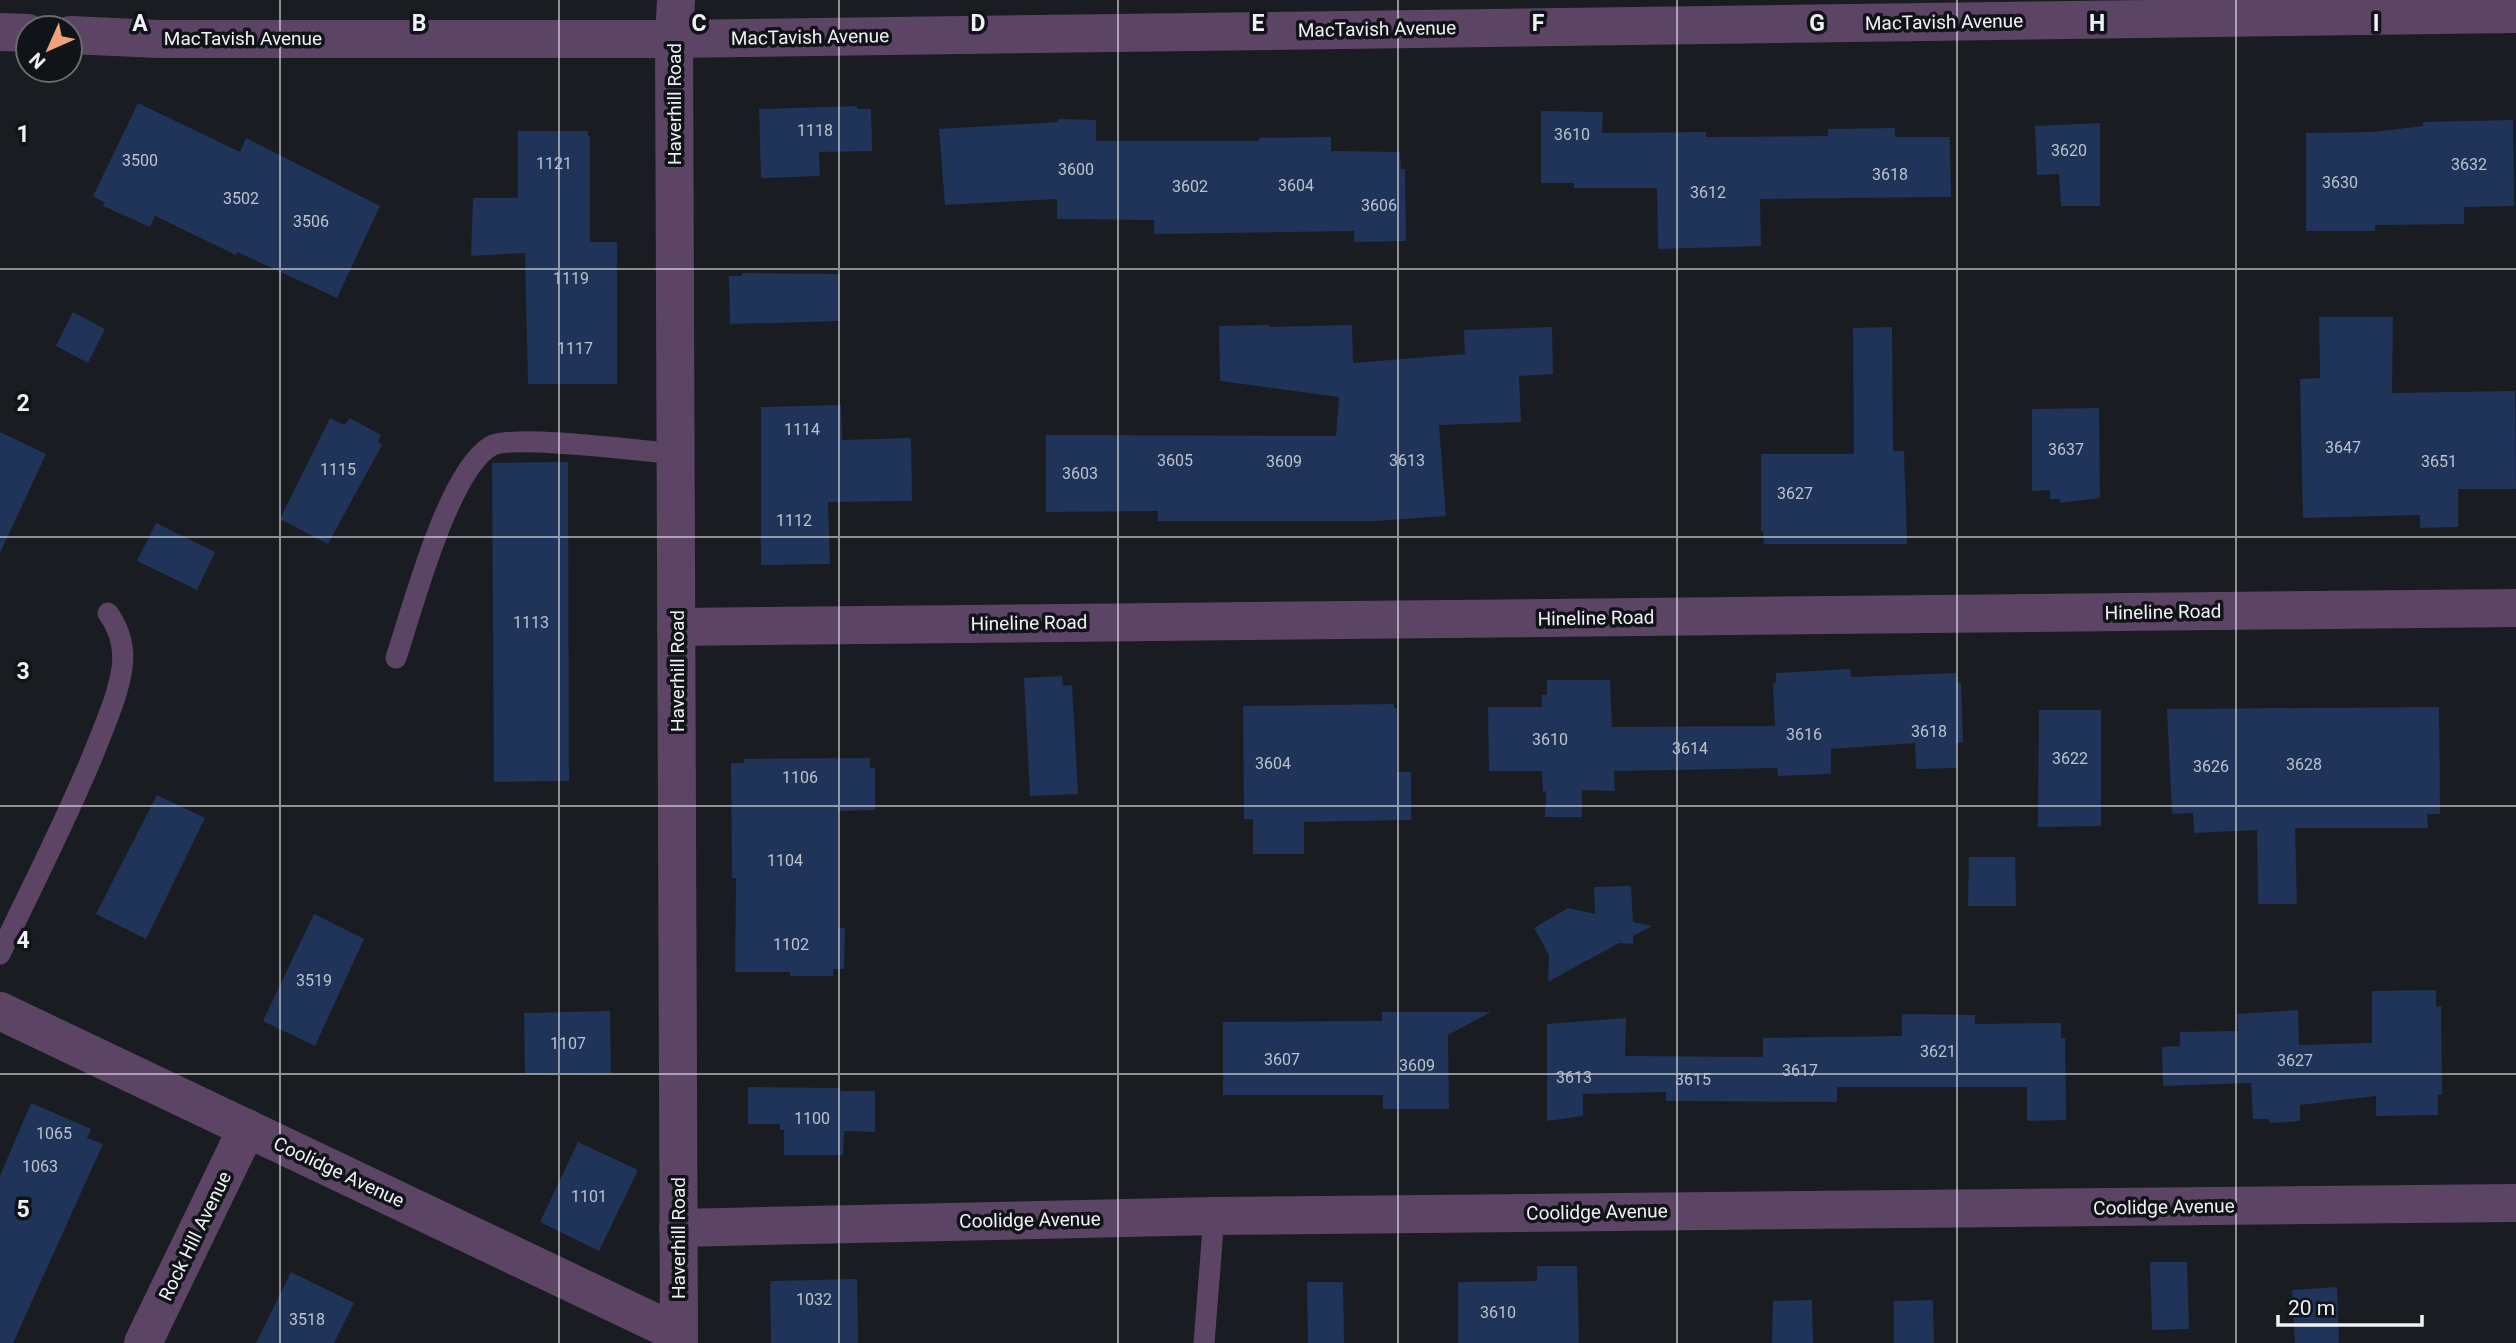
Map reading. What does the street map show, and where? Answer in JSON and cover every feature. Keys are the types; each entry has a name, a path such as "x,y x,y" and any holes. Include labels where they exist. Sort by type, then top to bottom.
{"street":[{"name":"Haverhill Road","path":"676,0 679,1338"},
{"name":"MacTavish Avenue","path":"84,36 172,39 674,38 2516,15"},
{"name":"Hineline Road","path":"677,627 2516,608"},
{"name":"Coolidge Avenue","path":"0,1011 679,1338"},
{"name":"Rock Hill Avenue","path":"143,1343 247,1128"},
{"name":"Coolidge Avenue","path":"678,1228 1214,1216 2516,1203"}],"lane":[{"path":"396,658 445,510 471,466 491,446 519,440 676,454"},
{"path":"0,954 85,773 110,711 122,668 123,649 118,627 108,613"},
{"path":"1204,1343 1214,1216"}],"building":[{"path":"138,103 240,152 246,138 380,206 337,298 237,252 236,255 155,216 150,227 103,206 105,203 93,196"},
{"path":"857,106 857,109 871,109 872,151 819,152 820,176 761,178 759,109"},
{"path":"1541,111 1603,112 1602,133 1706,132 1706,137 1828,136 1828,129 1895,128 1895,137 1950,137 1951,197 1760,199 1761,246 1658,249 1657,188 1574,188 1574,183 1541,183"},
{"path":"1058,119 1096,120 1096,141 1259,141 1259,138 1331,137 1331,151 1400,152 1401,169 1405,169 1406,241 1354,242 1354,231 1154,234 1154,220 1057,219 1057,199 945,205 939,129 1058,122"},
{"path":"2513,120 2514,206 2464,207 2464,224 2375,225 2375,231 2306,231 2306,133 2373,132 2423,126 2423,122"},
{"path":"2100,123 2100,206 2061,206 2059,174 2037,175 2035,126"},
{"path":"518,131 588,131 590,136 590,242 617,242 617,384 528,384 525,253 471,256 473,198 518,198"},
{"path":"742,273 840,274 840,321 730,324 729,276 742,276"},
{"path":"73,312 105,329 88,363 56,346"},
{"path":"2319,317 2393,317 2392,393 2515,391 2516,489 2458,489 2458,527 2420,528 2420,515 2303,518 2300,379 2320,378"},
{"path":"1352,325 1353,363 1465,354 1464,330 1552,327 1553,374 1519,376 1521,422 1439,425 1446,516 1376,521 1158,521 1158,511 1046,512 1046,435 1336,436 1339,397 1220,381 1219,326"},
{"path":"1892,327 1893,451 1904,451 1907,544 1764,544 1761,531 1761,454 1854,454 1853,328"},
{"path":"841,405 842,440 911,438 912,501 828,502 830,564 761,565 761,407"},
{"path":"2099,408 2100,498 2060,503 2060,499 2050,499 2050,490 2032,491 2032,409"},
{"path":"330,418 344,425 350,418 381,435 378,442 382,445 328,544 280,519"},
{"path":"0,432 46,454 0,553"},
{"path":"568,462 569,781 494,782 492,463"},
{"path":"156,523 215,552 197,590 137,561"},
{"path":"1850,669 1851,677 1956,673 1957,683 1961,683 1963,742 1956,743 1957,768 1916,769 1915,743 1831,749 1831,774 1778,776 1777,768 1614,771 1615,791 1582,790 1582,817 1545,817 1546,791 1543,792 1542,771 1489,771 1488,707 1542,707 1542,695 1547,695 1547,680 1610,680 1612,727 1775,726 1773,683 1776,683 1776,673"},
{"path":"1062,676 1063,686 1072,685 1078,794 1030,796 1024,678"},
{"path":"1394,704 1394,708 1397,708 1397,772 1411,772 1411,820 1304,822 1304,854 1253,854 1253,819 1244,819 1243,706"},
{"path":"2439,707 2440,814 2427,814 2428,828 2295,828 2297,904 2258,904 2257,830 2194,833 2193,813 2172,814 2167,709"},
{"path":"2039,710 2101,710 2101,826 2038,827"},
{"path":"870,758 870,768 875,768 875,810 838,811 838,928 845,928 844,969 833,969 833,976 790,976 790,972 735,972 736,878 732,878 731,763 744,763 743,759"},
{"path":"157,795 205,818 146,939 96,914"},
{"path":"1969,857 2015,857 2016,906 1968,906"},
{"path":"1631,886 1633,922 1652,926 1633,936 1633,944 1619,943 1548,982 1549,955 1534,928 1568,908 1595,914 1594,887"},
{"path":"314,914 364,939 315,1046 263,1021"},
{"path":"2436,990 2436,1007 2441,1006 2442,1095 2438,1095 2438,1115 2376,1116 2376,1096 2300,1105 2300,1121 2269,1123 2269,1119 2253,1119 2251,1083 2163,1086 2162,1047 2180,1046 2180,1032 2238,1031 2237,1014 2298,1010 2299,1045 2372,1043 2372,991"},
{"path":"610,1011 611,1073 525,1074 524,1013"},
{"path":"1382,1012 1491,1012 1448,1035 1449,1109 1383,1109 1383,1095 1223,1095 1223,1022 1382,1021"},
{"path":"1902,1014 1975,1015 1975,1024 2061,1023 2061,1038 2065,1038 2066,1120 2027,1121 2027,1087 1837,1087 1837,1102 1666,1101 1666,1092 1583,1094 1583,1116 1547,1121 1547,1024 1626,1018 1625,1056 1763,1057 1763,1038 1902,1036"},
{"path":"748,1087 875,1091 875,1132 844,1131 843,1155 784,1155 784,1130 780,1130 780,1124 748,1124"},
{"path":"31,1103 91,1129 87,1138 103,1144 13,1343 0,1343 0,1176"},
{"path":"578,1142 638,1170 599,1251 540,1222"},
{"path":"2150,1262 2187,1262 2189,1329 2152,1330"},
{"path":"1537,1266 1577,1266 1579,1343 1458,1343 1458,1282 1537,1281"},
{"path":"291,1272 354,1303 334,1343 256,1343"},
{"path":"857,1279 858,1343 771,1343 770,1281"},
{"path":"1307,1282 1343,1282 1344,1343 1308,1343"},
{"path":"2337,1287 2339,1343 2295,1343 2292,1290"},
{"path":"1812,1300 1813,1343 1772,1343 1773,1301"},
{"path":"1933,1300 1934,1343 1894,1343 1894,1301"}]}
